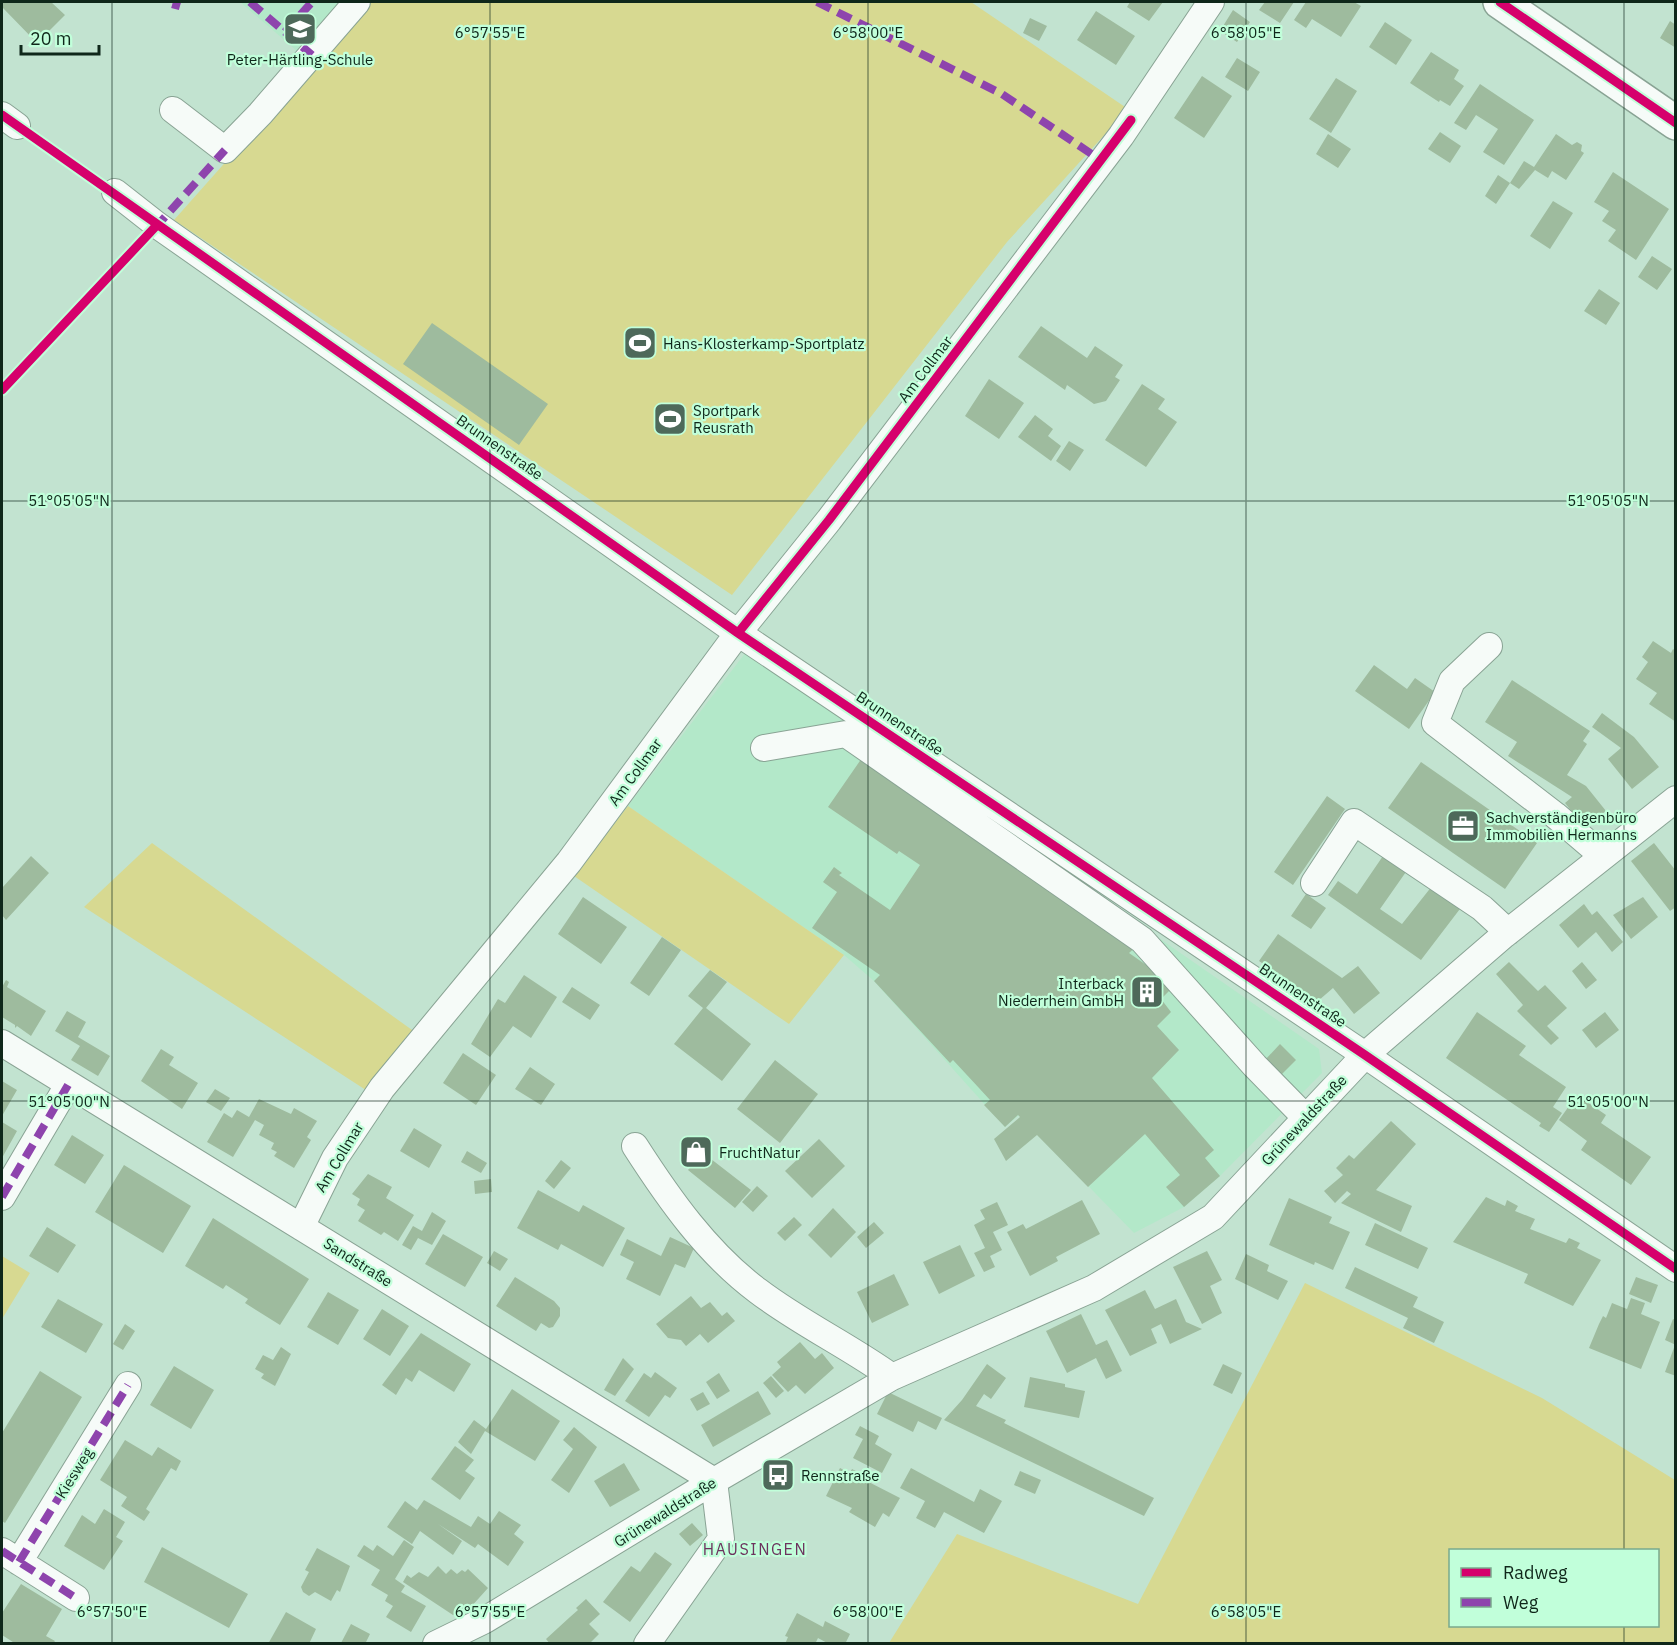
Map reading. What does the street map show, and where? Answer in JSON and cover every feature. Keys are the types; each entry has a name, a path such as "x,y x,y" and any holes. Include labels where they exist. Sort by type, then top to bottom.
{"main road":[{"path":"1500,2 1676,123"}],"street":[{"path":"173,111 225,150 260,114 357,2"},
{"name":"Am Collmar","path":"301,1227 335,1158 382,1088 569,862 738,633 829,520 1131,120 1211,2"},
{"name":"Brunnenstraße","path":"115,192 157,225 738,633 1365,1055 1676,1269"},
{"path":"1489,645 1452,681 1435,723 1555,815 1603,856"},
{"path":"764,748 846,734 1142,940 1255,1066 1306,1118"},
{"name":"Grünewaldstraße","path":"436,1644 485,1620 714,1481 892,1377 1094,1288 1213,1217 1365,1055 1508,932 1676,799"},
{"path":"1314,883 1354,822 1482,908 1508,932"},
{"name":"Sandstraße","path":"2,1043 714,1481"},
{"path":"2,1197 69,1085"},
{"path":"635,1146 661,1187 706,1244 749,1283 892,1377"},
{"name":"Kiesweg","path":"76,1598 10,1557 128,1385"},
{"path":"647,1644 721,1539 714,1481"}],"shaded area":[{"name":"Peter-Härtling-Schule","path":"240,2 350,2 304,57"},
{"name":"Sportpark Reusrath","path":"368,2 971,2 1128,109 1007,242 732,595 174,220"},
{"path":"746,652 1319,1049 1322,1073 1220,1176 1184,1207 1134,1233 1019,1115 1005,1127 874,981 844,955 628,806"},
{"path":"628,806 844,955 789,1024 574,876"},
{"path":"152,843 419,1035 372,1094 84,907"},
{"path":"2,1256 30,1273 2,1319"},
{"path":"1305,1283 1542,1398 1675,1480 1675,1643 889,1643 957,1534 1138,1604"}],"building":[{"path":"2,2 51,2 65,15 37,43 2,7"},
{"path":"1130,2 1163,2 1149,21 1127,7"},
{"path":"1265,2 1294,2 1280,23 1259,10"},
{"path":"1306,2 1354,2 1361,6 1341,37 1312,19 1306,28 1294,20"},
{"path":"1233,10 1250,22 1237,42 1220,31"},
{"path":"1096,11 1135,36 1116,65 1077,40"},
{"path":"1030,18 1047,26 1039,41 1023,33"},
{"path":"1670,21 1676,25 1676,48 1660,38"},
{"path":"1385,22 1412,40 1396,65 1369,47"},
{"path":"1431,52 1459,70 1454,79 1464,86 1450,106 1440,100 1439,102 1410,83"},
{"path":"1237,58 1260,72 1248,91 1225,77"},
{"path":"1202,76 1232,96 1204,138 1174,118"},
{"path":"1336,78 1357,91 1331,133 1309,119"},
{"path":"1480,84 1534,120 1504,165 1483,152 1498,129 1476,115 1466,130 1454,123"},
{"path":"1440,132 1461,146 1450,163 1428,149"},
{"path":"1328,134 1351,149 1338,168 1316,154"},
{"path":"1556,134 1572,145 1577,142 1582,145 1581,151 1584,153 1566,180 1552,171 1548,178 1535,170 1519,189 1510,183 1524,161 1534,167"},
{"path":"1613,172 1669,209 1636,260 1608,241 1616,230 1602,221 1609,211 1594,202"},
{"path":"1498,175 1510,183 1496,204 1485,196"},
{"path":"1553,201 1573,213 1550,249 1530,236"},
{"path":"1652,256 1672,269 1657,290 1638,277"},
{"path":"1599,289 1620,303 1606,325 1584,311"},
{"path":"432,323 548,404 519,445 403,364"},
{"path":"1041,326 1087,358 1095,346 1123,365 1115,377 1120,380 1106,401 1094,404 1067,385 1065,390 1018,357"},
{"path":"989,379 1024,403 999,439 965,416"},
{"path":"1142,384 1165,399 1158,409 1177,422 1146,467 1105,440"},
{"path":"1035,415 1053,429 1048,436 1061,446 1051,461 1018,437"},
{"path":"1069,441 1084,450 1070,471 1056,461"},
{"path":"1653,641 1671,653 1673,649 1676,651 1676,722 1649,704 1657,693 1636,679 1648,662 1642,657"},
{"path":"1374,665 1407,689 1415,678 1435,692 1409,729 1355,691"},
{"path":"1512,680 1590,731 1583,741 1587,744 1567,775 1586,786 1606,811 1584,827 1565,803 1572,797 1508,756 1517,742 1485,722"},
{"path":"1602,713 1634,737 1659,767 1632,789 1608,759 1621,748 1592,727"},
{"path":"864,755 1138,945 1129,953 1175,985 1161,999 1171,1012 1157,1026 1179,1050 1152,1078 1214,1150 1205,1158 1220,1176 1184,1207 1166,1187 1180,1175 1145,1134 1088,1187 1037,1135 1006,1161 994,1139 1020,1117 1018,1115 1005,1127 984,1105 990,1100 953,1060 950,1063 874,981 880,975 812,928 837,892 823,882 834,867 842,873 839,875 890,910 920,865 899,851 897,854 828,807"},
{"name":"Sachverständigenbüro Immobilien Hermanns","path":"1421,762 1537,843 1505,889 1388,808"},
{"path":"1327,796 1345,809 1293,885 1274,872"},
{"path":"1654,843 1676,871 1676,907 1670,911 1631,861"},
{"path":"1385,853 1408,869 1380,909 1402,924 1436,881 1466,901 1421,960 1328,895 1338,881 1357,894"},
{"path":"31,856 49,873 6,920 2,915 2,888"},
{"path":"1306,894 1326,908 1311,929 1291,916"},
{"path":"583,897 627,927 601,964 558,934"},
{"path":"1643,897 1658,917 1631,939 1613,915"},
{"path":"1584,904 1592,915 1597,911 1623,942 1612,952 1596,932 1578,948 1559,925"},
{"path":"1278,934 1342,978 1358,966 1380,993 1354,1014 1333,988 1318,1001 1259,961"},
{"path":"662,937 681,950 649,996 630,983"},
{"path":"1509,962 1538,991 1545,985 1567,1008 1547,1026 1559,1038 1551,1045 1517,1011 1523,1005 1496,974"},
{"path":"1582,962 1597,980 1586,989 1572,971"},
{"path":"710,970 727,982 706,1008 751,1044 722,1081 674,1044 703,1008 688,996"},
{"path":"524,975 557,997 531,1038 513,1026 490,1057 471,1044 498,999 505,1003"},
{"path":"6,980 9,982 7,987 46,1011 31,1036 17,1026 15,1028 15,1025 2,1017 2,987"},
{"path":"572,987 600,1005 590,1020 562,1002"},
{"path":"67,1011 86,1022 78,1037 110,1056 98,1076 71,1060 80,1046 55,1031"},
{"path":"1477,1012 1526,1046 1519,1055 1566,1087 1553,1107 1562,1113 1549,1132 1539,1126 1541,1123 1446,1058"},
{"path":"1605,1012 1619,1030 1596,1048 1582,1030"},
{"path":"1280,1044 1296,1060 1280,1076 1264,1061"},
{"path":"161,1049 174,1057 169,1065 198,1083 182,1109 141,1081"},
{"path":"463,1053 496,1075 476,1105 443,1083"},
{"path":"775,1060 818,1094 780,1143 737,1109"},
{"path":"530,1067 555,1084 541,1105 515,1089"},
{"path":"2,1081 17,1090 2,1116"},
{"path":"215,1089 230,1098 221,1111 206,1102"},
{"path":"1577,1095 1606,1115 1601,1123 1651,1157 1631,1185 1581,1150 1587,1141 1559,1120"},
{"path":"259,1099 291,1114 294,1108 317,1121 307,1137 311,1140 294,1168 274,1156 277,1152 271,1149 274,1143 259,1135 264,1125 255,1120 233,1157 207,1142 224,1113 232,1118 237,1110 249,1117"},
{"path":"1391,1121 1416,1144 1376,1190 1412,1206 1401,1232 1341,1203 1351,1194 1347,1191 1335,1203 1324,1191 1343,1175 1336,1168 1349,1155 1354,1159"},
{"path":"2,1122 17,1131 2,1158"},
{"path":"414,1128 442,1145 429,1168 400,1151"},
{"path":"72,1135 104,1155 85,1184 54,1165"},
{"path":"819,1139 845,1166 812,1198 785,1171"},
{"path":"467,1151 487,1163 481,1173 461,1162"},
{"path":"702,1152 751,1190 735,1208 688,1170"},
{"path":"561,1160 571,1168 554,1189 545,1181"},
{"path":"124,1165 191,1206 163,1253 95,1212"},
{"path":"368,1174 392,1187 386,1198 414,1215 398,1241 384,1232 381,1235 358,1221 365,1210 357,1205 360,1199 352,1194"},
{"path":"491,1179 492,1192 475,1194 474,1181"},
{"path":"757,1186 768,1196 753,1212 742,1202"},
{"path":"538,1190 579,1212 583,1205 625,1228 603,1267 561,1244 558,1250 517,1228"},
{"path":"1486,1197 1505,1206 1507,1200 1518,1206 1515,1211 1535,1219 1530,1229 1566,1243 1569,1238 1580,1243 1577,1248 1601,1260 1573,1306 1524,1283 1528,1274 1453,1242"},
{"path":"1289,1198 1332,1217 1329,1223 1350,1232 1333,1270 1315,1262 1314,1265 1269,1245"},
{"path":"1082,1200 1100,1234 1056,1257 1058,1261 1030,1276 1007,1232 1023,1224 1026,1229"},
{"path":"997,1202 1008,1225 993,1232 1002,1250 990,1256 995,1267 984,1272 974,1253 985,1248 974,1225 985,1219 980,1210"},
{"path":"833,1208 856,1232 831,1258 808,1235"},
{"path":"432,1212 446,1221 432,1245 418,1238 411,1250 402,1245 413,1226 422,1231"},
{"path":"794,1217 802,1225 785,1241 777,1233"},
{"path":"213,1218 309,1279 280,1325 245,1303 248,1299 226,1285 223,1289 185,1266"},
{"path":"874,1222 884,1233 866,1248 857,1237"},
{"path":"1375,1223 1428,1248 1418,1269 1365,1245"},
{"path":"47,1227 76,1245 58,1273 29,1256"},
{"path":"443,1234 483,1257 465,1287 425,1264"},
{"path":"670,1237 694,1248 685,1268 675,1264 660,1296 626,1279 634,1262 620,1255 627,1239 661,1256"},
{"path":"960,1245 975,1276 939,1294 923,1262"},
{"path":"494,1251 508,1259 500,1271 487,1263"},
{"path":"1207,1251 1222,1280 1210,1286 1222,1313 1202,1324 1173,1267"},
{"path":"1246,1254 1269,1265 1267,1271 1288,1281 1278,1300 1235,1279"},
{"path":"1355,1267 1418,1297 1413,1307 1444,1322 1434,1343 1403,1328 1408,1318 1345,1288"},
{"path":"894,1274 909,1305 872,1323 857,1292"},
{"path":"515,1277 554,1301 560,1308 560,1316 553,1327 549,1328 541,1323 536,1331 496,1306"},
{"path":"1636,1277 1658,1285 1651,1303 1629,1294"},
{"path":"1145,1290 1155,1309 1176,1299 1186,1322 1202,1329 1170,1344 1161,1324 1151,1329 1157,1343 1130,1356 1105,1310"},
{"path":"328,1292 359,1310 338,1345 307,1327"},
{"path":"691,1296 701,1308 710,1302 722,1316 727,1312 735,1321 708,1343 700,1334 686,1346 681,1340 668,1338 656,1324"},
{"path":"1631,1298 1645,1303 1641,1314 1660,1322 1641,1369 1589,1348 1603,1316 1606,1318 1612,1303 1627,1309"},
{"path":"58,1299 103,1324 86,1353 41,1327"},
{"path":"382,1309 409,1326 390,1356 363,1339"},
{"path":"1081,1314 1096,1345 1107,1340 1122,1371 1106,1379 1096,1358 1067,1373 1046,1331"},
{"path":"1673,1319 1676,1320 1676,1345 1665,1340"},
{"path":"125,1324 135,1331 123,1350 113,1344"},
{"path":"421,1333 471,1364 454,1392 419,1370 412,1382 406,1378 396,1395 382,1385"},
{"path":"800,1342 815,1359 822,1353 834,1368 805,1394 796,1385 788,1392 772,1375 781,1367 777,1362"},
{"path":"1676,1345 1676,1376 1665,1372"},
{"path":"281,1347 291,1354 275,1386 261,1378 264,1374 255,1369 263,1355 273,1360"},
{"path":"623,1358 634,1369 615,1396 604,1390"},
{"path":"987,1364 1006,1378 991,1399 984,1394 976,1406 1006,1420 1004,1423 1154,1498 1144,1516 944,1420 962,1400"},
{"path":"1223,1364 1242,1373 1232,1394 1213,1385"},
{"path":"174,1366 214,1390 191,1429 150,1405"},
{"path":"40,1371 82,1397 5,1523 2,1521 2,1433"},
{"path":"655,1372 677,1388 670,1398 665,1395 649,1417 625,1401 644,1373 651,1378"},
{"path":"719,1373 730,1391 717,1399 706,1382"},
{"path":"771,1376 784,1391 776,1398 763,1383"},
{"path":"1030,1377 1065,1384 1065,1387 1085,1391 1079,1418 1024,1407"},
{"path":"512,1389 560,1421 535,1461 485,1431 471,1454 458,1442 474,1420 486,1429"},
{"path":"758,1391 771,1414 713,1447 701,1425"},
{"path":"703,1392 710,1404 697,1411 690,1399"},
{"path":"888,1392 942,1418 936,1430 918,1421 913,1432 877,1414"},
{"path":"860,1426 879,1436 875,1444 892,1454 882,1473 853,1458 863,1439 855,1435"},
{"path":"574,1427 597,1447 569,1493 551,1480 573,1449 563,1440"},
{"path":"125,1440 152,1456 158,1447 181,1461 176,1471 171,1468 146,1509 150,1512 144,1521 121,1506 127,1497 100,1480"},
{"path":"455,1446 474,1460 465,1471 475,1478 460,1500 431,1479"},
{"path":"624,1463 640,1490 610,1507 594,1481"},
{"path":"840,1468 850,1473 852,1469 859,1473 857,1476 900,1498 889,1517 883,1513 875,1527 849,1512 852,1508 826,1496"},
{"path":"911,1468 974,1502 980,1489 1002,1501 984,1533 944,1512 935,1528 916,1518 925,1501 900,1488"},
{"path":"1020,1471 1041,1480 1035,1494 1014,1485"},
{"path":"424,1500 471,1527 478,1516 490,1524 499,1511 521,1525 514,1534 524,1542 508,1566 478,1544 475,1548 438,1524 462,1541 453,1555 420,1531 412,1544 387,1527 405,1501 417,1510"},
{"path":"104,1509 125,1522 116,1537 123,1541 104,1570 64,1546 82,1515 95,1524"},
{"path":"692,1523 703,1535 690,1546 679,1534"},
{"path":"404,1540 414,1547 395,1579 405,1586 401,1592 426,1606 411,1632 386,1617 393,1606 385,1601 388,1595 371,1585 380,1570 357,1556 364,1545 373,1551 377,1545 393,1556"},
{"path":"162,1547 248,1594 229,1628 144,1582"},
{"path":"317,1548 350,1566 340,1592 337,1590 331,1601 315,1592 309,1596 303,1592 301,1587 309,1572 305,1570"},
{"path":"655,1552 672,1564 630,1622 603,1602 631,1566 640,1572"},
{"path":"438,1566 446,1574 451,1569 457,1574 468,1569 488,1588 470,1608 453,1615 403,1582 407,1575 411,1578 419,1572 428,1577"},
{"path":"21,1584 62,1609 46,1636 55,1641 53,1644 16,1644 2,1635 2,1613"},
{"path":"586,1599 600,1614 589,1624 599,1634 589,1644 550,1644 546,1639 578,1610 576,1608"},
{"path":"286,1612 316,1629 309,1644 268,1644"},
{"path":"797,1613 823,1627 825,1621 850,1634 845,1644 829,1644 818,1638 815,1644 785,1644 788,1637 785,1636"},
{"path":"351,1624 370,1634 365,1644 341,1643"}],"marked path":[{"path":"175,9 177,2"},
{"path":"250,2 312,55"},
{"path":"285,32 312,2"},
{"path":"817,2 1002,94 1102,161"},
{"path":"155,228 225,150"},
{"path":"2,1197 68,1085"},
{"path":"19,1562 128,1385"},
{"path":"2,1551 76,1598"}],"cycle path":[{"path":"1500,2 1676,123"},
{"path":"2,115 738,633 1365,1055 1676,1269"},
{"path":"738,633 829,520 1131,120"},
{"path":"2,390 157,225"}],"place":[{"name":"Peter-Härtling-Schule","path":"300,29"},
{"name":"Hans-Klosterkamp-Sportplatz","path":"640,343"},
{"name":"Sportpark Reusrath","path":"670,419"},
{"name":"Sachverständigenbüro Immobilien Hermanns","path":"1463,826"},
{"name":"Interback Niederrhein GmbH","path":"1147,992"},
{"name":"FruchtNatur","path":"696,1152"},
{"name":"Rennstraße","path":"778,1475"}],"district":[{"name":"HAUSINGEN","path":"755,1549"}]}
